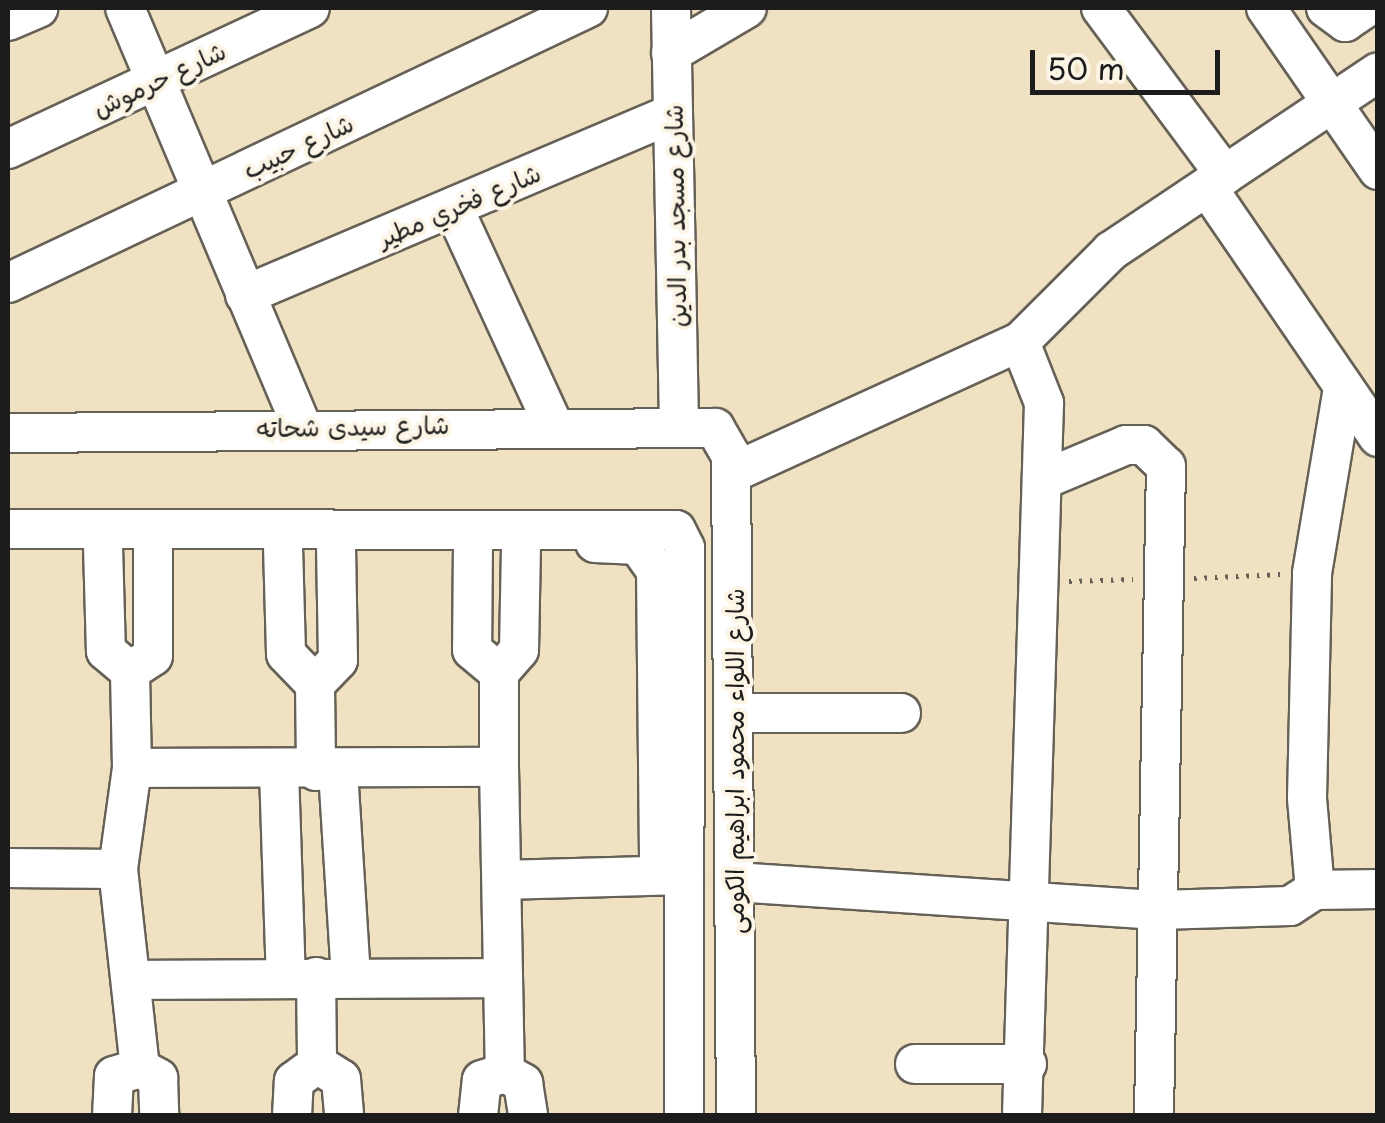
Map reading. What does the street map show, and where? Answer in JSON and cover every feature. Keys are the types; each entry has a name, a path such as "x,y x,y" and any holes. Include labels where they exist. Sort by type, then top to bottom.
{"street":[{"path":"8,22 38,8"},
{"path":"125,8 302,427"},
{"name":"شارع حرموش","path":"8,150 310,8"},
{"name":"شارع حبيب","path":"8,284 588,8"},
{"name":"شارع مسجد بدر الدين","path":"671,8 672,114 689,425"},
{"path":"672,53 747,8"},
{"path":"1102,8 1216,181 1343,388 1378,436"},
{"path":"1266,8 1378,170"},
{"path":"1326,8 1345,22 1366,8"},
{"path":"732,474 1020,342 1112,250 1378,72"},
{"name":"شارع فخري مطير","path":"245,296 672,114"},
{"path":"453,207 552,422"},
{"path":"1020,342 1044,403 1044,479 1030,707 1031,902 1022,1116"},
{"path":"1315,890 1312,573 1343,388"},
{"name":"شارع سيدى شحاته","path":"8,433 552,422 689,425"},
{"name":"شارع اللواء محمود ابراهيم الكومى","path":"689,425 727,440 732,474 736,1116"},
{"path":"1044,479 1126,446 1144,445 1166,466 1154,1116"},
{"path":"8,529 283,546 623,542 651,558 684,1116"},
{"path":"8,543 153,549 201,538 676,530 685,548 662,1116"},
{"path":"474,544 472,650 499,673"},
{"path":"315,684 338,660 336,545"},
{"path":"103,546 106,651 130,672 132,768 118,869 137,980 140,1068"},
{"path":"283,546 286,654 315,684 327,771 318,1064"},
{"path":"504,1073 499,673 519,650 521,546"},
{"path":"130,672 153,656 153,549"},
{"path":"734,712 901,714"},
{"path":"132,768 327,771 500,767"},
{"path":"278,771 318,977"},
{"path":"8,868 118,869"},
{"path":"502,880 672,875"},
{"path":"735,882 1158,910 1290,906 1315,890 1378,890"},
{"path":"137,980 502,978"},
{"path":"292,1116 294,1081 318,1064"},
{"path":"318,1064 341,1079 344,1116"},
{"path":"915,1064 1027,1064"},
{"path":"112,1116 114,1076 140,1068 158,1078 159,1116"},
{"path":"478,1116 482,1080 504,1073 523,1083 528,1116"}]}
